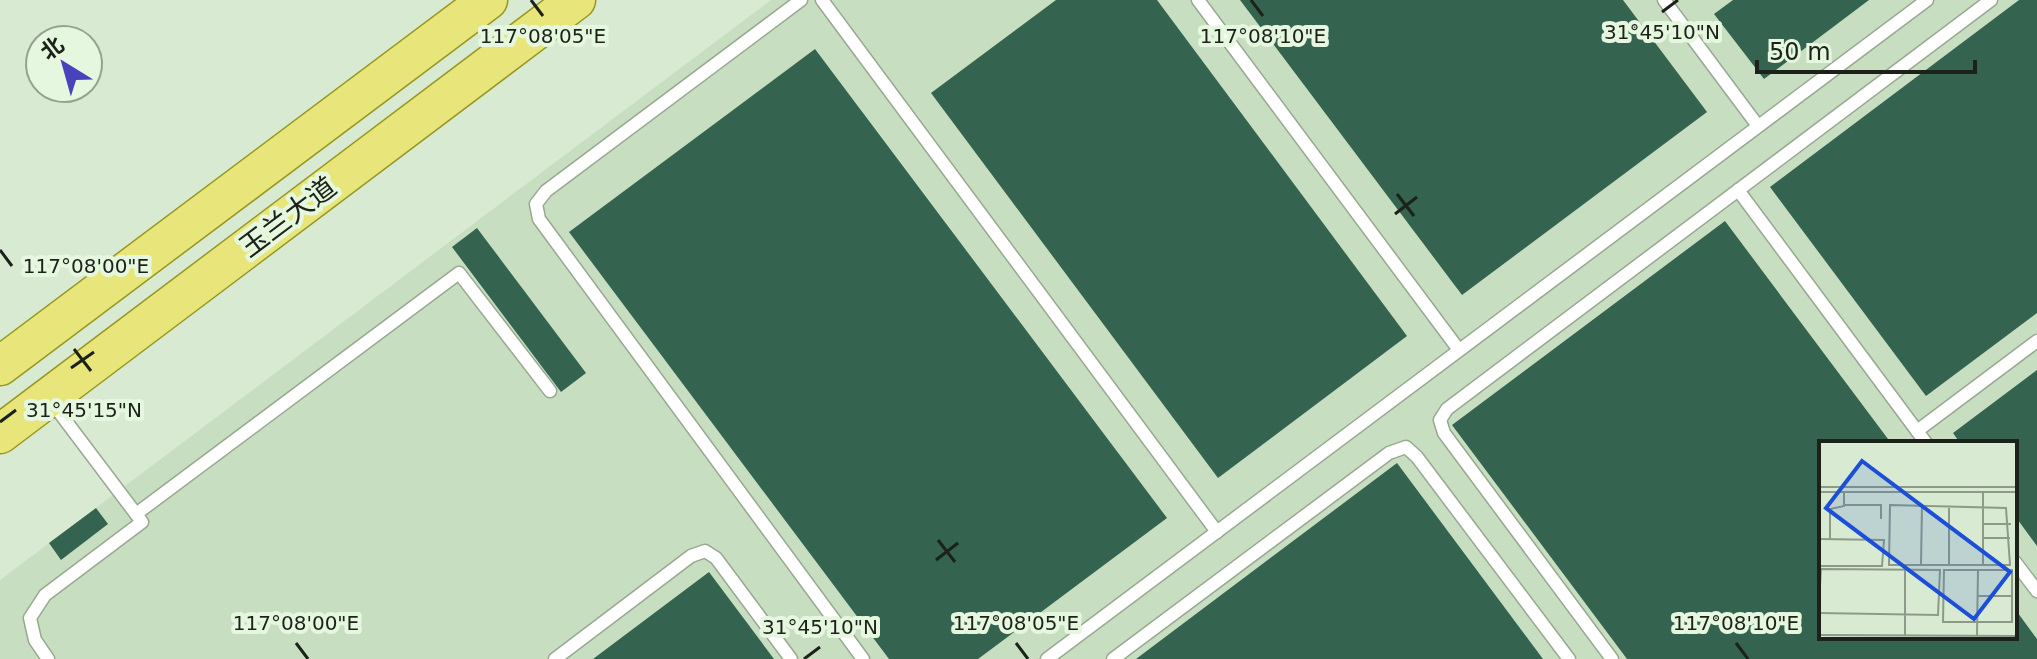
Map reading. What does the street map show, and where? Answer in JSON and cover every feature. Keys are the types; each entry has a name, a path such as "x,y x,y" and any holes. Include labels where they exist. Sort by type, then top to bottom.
{"main road":[{"name":"玉兰大道","path":"0,366 488,0"},
{"name":"玉兰大道","path":"0,434 576,0"}],"lane":[{"path":"801,0 546,191 536,204 539,219 863,659"},
{"path":"822,0 1217,532"},
{"path":"1198,0 1459,350"},
{"path":"1664,0 1758,126"},
{"path":"1047,659 1927,0"},
{"path":"1612,659 1444,433 1440,420 1447,409 1991,0"},
{"path":"1738,190 1924,441"},
{"path":"136,514 459,273 550,391"},
{"path":"1917,431 2037,341"},
{"path":"48,659 35,640 30,618 45,595 142,522 49,398"},
{"path":"1113,659 1389,453 1406,447 1417,457 1569,659"},
{"path":"555,659 691,556 705,551 716,558 791,659"},
{"path":"2017,565 2037,591"}],"shaded area":[{"path":"771,0 2037,0 2037,659 0,659 0,580"}],"building":[{"path":"1056,0 1157,0 1407,336 1218,478 931,93"},
{"path":"1240,0 1623,0 1707,112 1462,295"},
{"path":"1733,0 1869,0 1764,79 1714,14"},
{"path":"2019,0 2037,0 2037,313 1926,396 1770,187"},
{"path":"815,49 1167,518 978,659 889,659 569,232"},
{"path":"1725,221 1890,441 1819,441 1819,639 2017,639 2017,612 2037,639 2037,659 1627,659 1452,425"},
{"path":"477,228 586,373 561,392 452,247"},
{"path":"2037,370 2037,546 2017,519 2017,441 1959,441 1953,433"},
{"path":"1397,463 1543,659 1136,659"},
{"path":"96,508 108,524 61,560 49,543"},
{"path":"709,572 774,659 593,659"}]}
